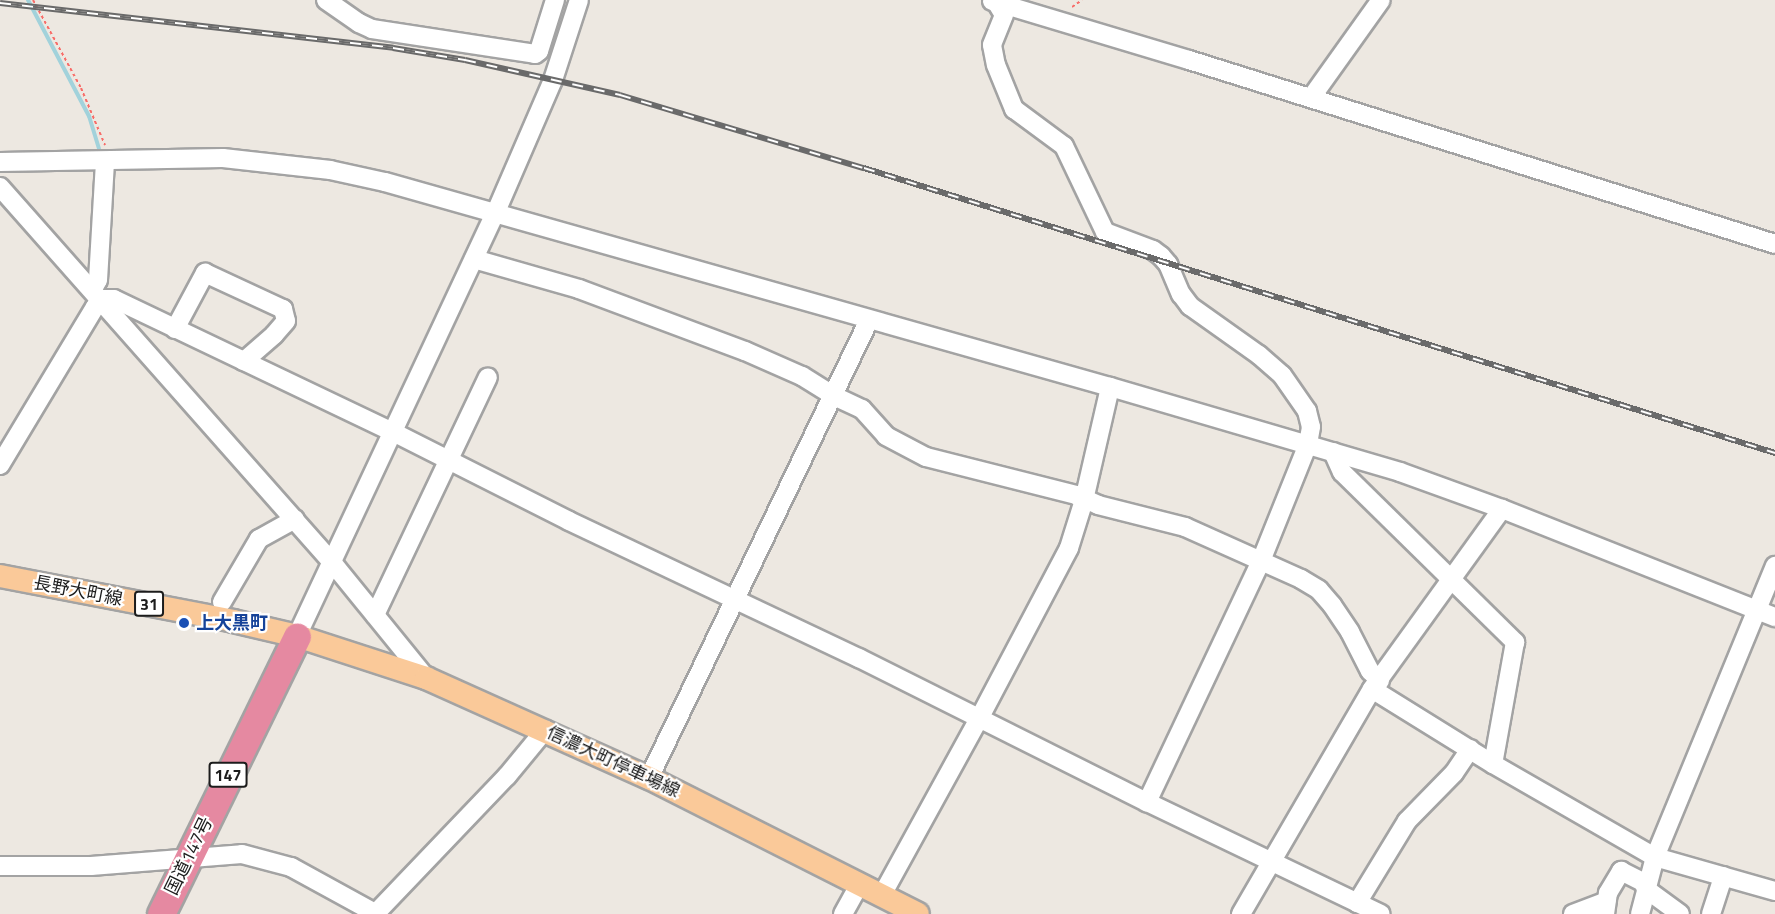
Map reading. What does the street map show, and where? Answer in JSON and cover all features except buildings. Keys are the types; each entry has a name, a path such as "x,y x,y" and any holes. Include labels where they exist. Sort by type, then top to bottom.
{"highway":[{"name":"国道147号","path":"161,914 297,636"}],"main road":[{"name":"長野大町線","path":"0,576 233,621 297,636"},
{"name":"信濃大町停車場線","path":"297,636 426,678 544,730 649,778 918,914"}],"street":[{"path":"326,0 359,23 372,28 535,54 539,51 555,0"},
{"path":"297,636 495,214 553,80 579,0"},
{"path":"993,0 1775,244"},
{"path":"993,0 1004,15 992,45 996,65 1014,109 1064,146 1101,226 1106,232 1153,250 1161,256 1168,264 1181,294 1190,306 1282,375 1307,411 1311,427 1308,444 1261,561 1147,802"},
{"path":"1311,98 1381,0"},
{"path":"0,162 223,158 330,170 385,182 1110,387 1400,472 1502,508 1775,617"},
{"path":"0,465 97,294 105,161"},
{"path":"0,188 97,294 295,519 426,678"},
{"path":"474,259 579,289 745,351 802,376 834,396 862,409 886,436 926,457 1076,495 1084,500 1185,527 1301,579 1319,590 1350,632 1376,685 1470,749 1655,857 1775,891"},
{"path":"175,329 205,273 283,309 286,321 274,335 244,361"},
{"path":"97,294 114,299 393,432 569,521 735,598 980,717 1147,802 1381,914"},
{"path":"649,778 869,320"},
{"path":"375,615 488,377"},
{"path":"882,895 980,717 1069,548 1084,500 1110,387"},
{"path":"1333,452 1342,472 1515,642 1493,764"},
{"path":"1241,914 1376,685 1502,508"},
{"path":"222,602 259,539 295,519"},
{"path":"1640,914 1655,857 1775,566"},
{"path":"0,866 91,866 242,854 263,857 291,867 376,914 507,776 544,730"},
{"path":"1357,903 1407,821 1454,773 1470,749"},
{"path":"1573,914 1606,907 1608,892 1621,871 1643,882 1646,889 1680,914"},
{"path":"1711,914 1723,876"},
{"path":"843,914 860,883"}],"path":[{"path":"33,0 103,136 105,161"}],"waterway":[{"path":"28,0 89,116 99,149"}],"railway":[{"path":"0,3 393,48 465,60 620,95 864,168 1775,453"}],"place":[{"name":"上大黒町","path":"184,623"}]}
